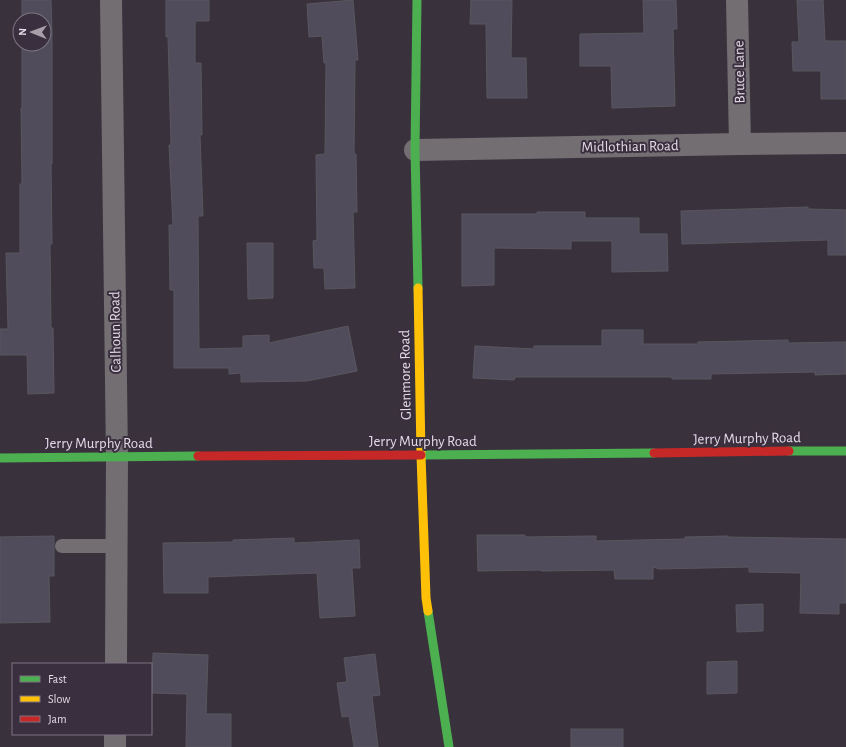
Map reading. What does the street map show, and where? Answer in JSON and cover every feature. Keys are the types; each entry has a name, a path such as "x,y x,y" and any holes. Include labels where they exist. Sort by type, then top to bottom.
{"street":[{"name":"Calhoun Road","path":"111,0 117,457 116,663"},
{"name":"Glenmore Road","path":"417,0 415,150 421,455 426,598 449,747"},
{"name":"Bruce Lane","path":"737,0 740,144"},
{"name":"Midlothian Road","path":"415,150 846,142"},
{"name":"Jerry Murphy Road","path":"0,458 846,452"},
{"path":"115,735 115,747"}],"lane":[{"path":"62,546 116,546"}],"building":[{"path":"22,0 51,0 51,12 22,12"},
{"path":"166,0 209,0 209,21 195,21 195,63 201,63 202,135 200,135 203,216 198,216 199,349 243,348 243,336 269,335 269,343 348,326 357,371 307,381 241,382 241,373 229,374 229,368 174,368 174,290 170,290 169,225 173,225 169,145 171,145 168,37 166,37"},
{"path":"353,0 358,60 355,60 354,154 356,154 357,212 353,212 355,288 325,289 324,268 314,268 313,241 317,240 316,155 325,154 326,63 324,63 322,36 309,37 307,4"},
{"path":"471,0 512,0 511,58 526,58 527,98 487,98 486,24 470,24"},
{"path":"643,0 676,0 677,29 673,29 675,106 612,108 611,66 580,66 580,34 644,33"},
{"path":"797,0 823,0 825,41 846,41 846,99 821,99 821,71 793,71 792,42 799,42"},
{"path":"22,52 52,52 52,244 50,244 51,328 53,328 54,393 28,394 27,355 0,355 0,329 8,329 6,253 20,253"},
{"path":"808,207 808,209 846,210 846,255 828,255 828,240 682,244 681,211"},
{"path":"537,212 585,212 585,218 639,218 639,234 667,234 668,271 612,272 612,241 571,241 571,249 494,248 494,285 462,286 462,214 537,214"},
{"path":"247,243 273,243 273,298 248,299"},
{"path":"602,330 643,330 643,344 698,344 698,342 788,340 788,343 846,342 846,374 815,375 815,372 711,374 711,379 672,379 672,377 515,377 514,380 473,378 475,346 534,349 534,346 602,346"},
{"path":"477,535 525,535 525,537 596,536 596,541 685,539 685,537 728,536 846,539 846,603 839,603 839,614 800,613 801,573 749,572 749,567 659,569 653,567 653,579 615,579 614,570 478,571"},
{"path":"54,536 54,576 49,576 50,622 0,623 0,537"},
{"path":"294,538 294,543 359,540 360,568 352,568 355,616 320,618 317,573 208,577 208,593 164,593 163,543 233,542 233,540"},
{"path":"763,604 763,631 737,632 736,605"},
{"path":"153,653 208,655 206,714 231,714 231,747 186,747 187,694 152,693"},
{"path":"375,654 380,695 372,696 378,747 354,747 349,716 342,717 337,683 347,682 344,658"},
{"path":"737,661 737,693 707,694 707,662"},
{"path":"571,729 623,729 623,747 571,747"}],"traffic: fast":[{"path":"417,0 415,150 418,288"},
{"path":"789,451 846,451"},
{"path":"421,455 654,453"},
{"path":"0,458 198,456"},
{"path":"428,611 449,747"}],"traffic: slow":[{"path":"418,288 421,455 426,598 428,611"}],"traffic: jam":[{"path":"654,453 789,451"},
{"path":"198,456 421,455"}]}
